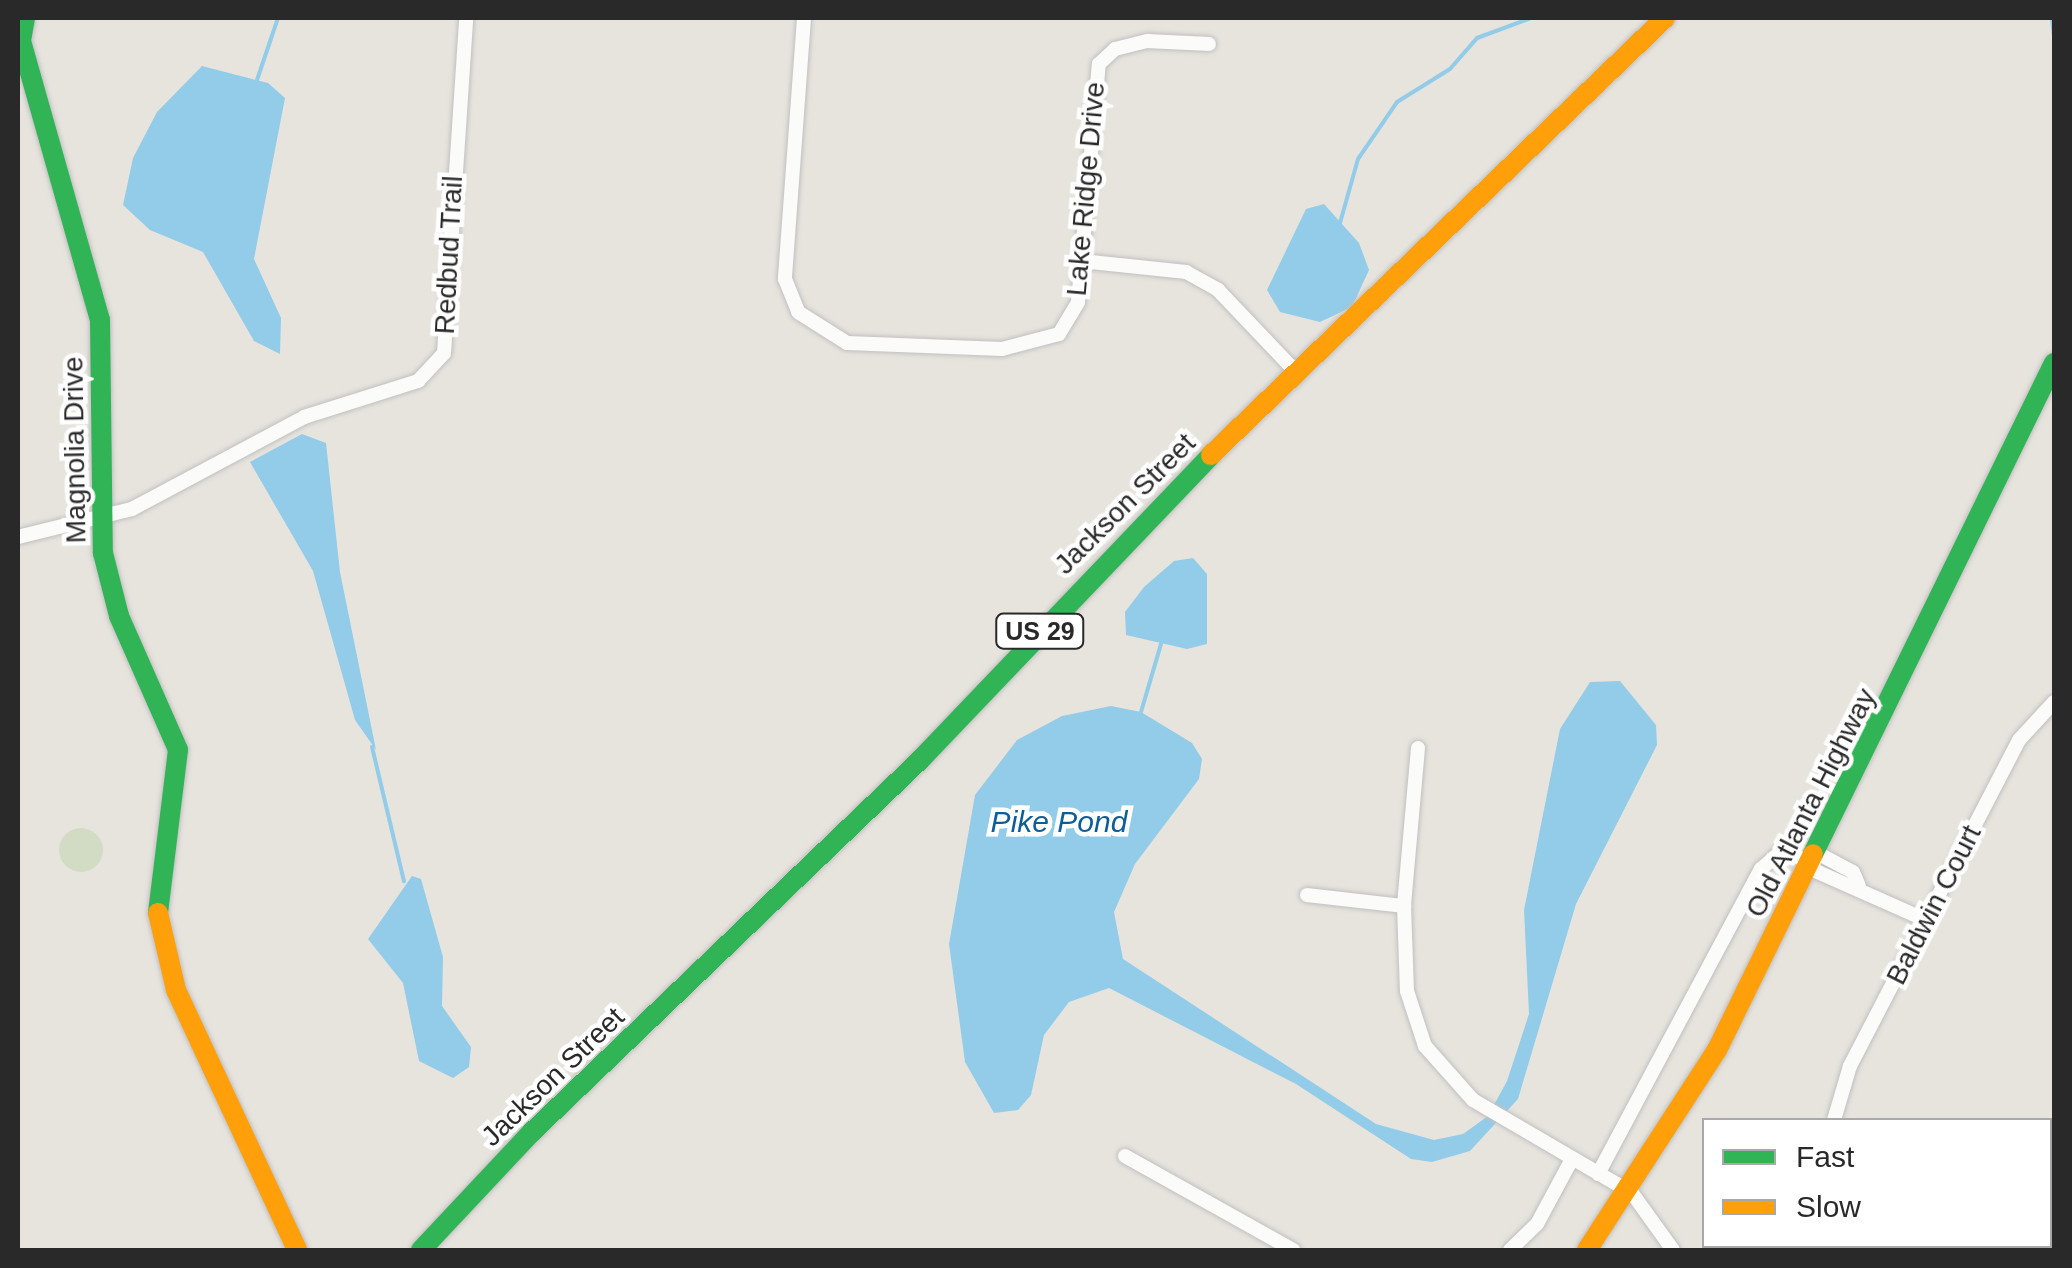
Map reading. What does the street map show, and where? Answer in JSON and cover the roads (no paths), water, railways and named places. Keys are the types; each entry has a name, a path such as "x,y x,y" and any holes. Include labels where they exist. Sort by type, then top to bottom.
{"street":[{"name":"Magnolia Drive","path":"25,18 19,40 100,320 104,553 118,616 178,750 156,901 162,956 301,1248"},
{"name":"Redbud Trail","path":"18,537 106,519 304,417 418,381 444,353 466,18"},
{"name":"Lake Ridge Drive","path":"804,18 785,279 811,326 847,342 1022,348 1070,322 1081,261 1099,64 1115,48 1148,41 1209,44"},
{"name":"Jackson Street","path":"421,1250 1298,374 1665,18"},
{"path":"1081,261 1186,272 1218,290 1298,374"},
{"name":"Old Atlanta Highway","path":"1588,1250 1632,1193 1815,862 2054,363"},
{"name":"Baldwin Court","path":"1835,1118 1850,1066 2020,740 2054,702"},
{"path":"1418,748 1404,906 1410,1004 1440,1069 1474,1100 1632,1193 1673,1250"},
{"path":"1598,1174 1761,869 1782,851 1853,872 1859,886 1926,920"},
{"path":"1308,895 1404,906"},
{"path":"1126,1156 1293,1250"},
{"path":"1510,1250 1538,1224 1572,1159"}],"water":[{"path":"202,66 268,83 285,98 254,259 281,318 280,354 254,341 203,252 150,230 123,205 133,158 157,112"},
{"path":"1324,204 1359,243 1369,270 1352,307 1320,322 1280,312 1267,290 1306,209"},
{"path":"302,434 326,443 340,572 376,750 355,720 313,571 250,462"},
{"path":"1193,558 1207,574 1207,644 1187,649 1126,635 1125,612 1144,587 1174,561"},
{"name":"Pike Pond","path":"1620,681 1656,725 1657,745 1576,904 1518,1099 1470,1151 1432,1162 1411,1159 1296,1084 1109,988 1069,1002 1044,1035 1031,1095 1018,1110 994,1113 965,1062 949,944 975,795 1017,740 1062,716 1111,706 1141,712 1192,743 1202,759 1199,779 1135,864 1114,912 1123,959 1376,1124 1434,1140 1463,1134 1488,1116 1507,1081 1529,1014 1524,910 1560,729 1590,682"},
{"path":"412,876 421,879 443,957 442,1006 471,1047 469,1067 453,1078 419,1061 403,983 368,939"}],"waterway":[{"path":"257,80 278,18"},
{"path":"1340,223 1358,159 1397,102 1450,69 1477,38 1531,18"},
{"path":"2052,18 2054,36"},
{"path":"1141,712 1161,644"},
{"path":"372,747 404,881"}]}
